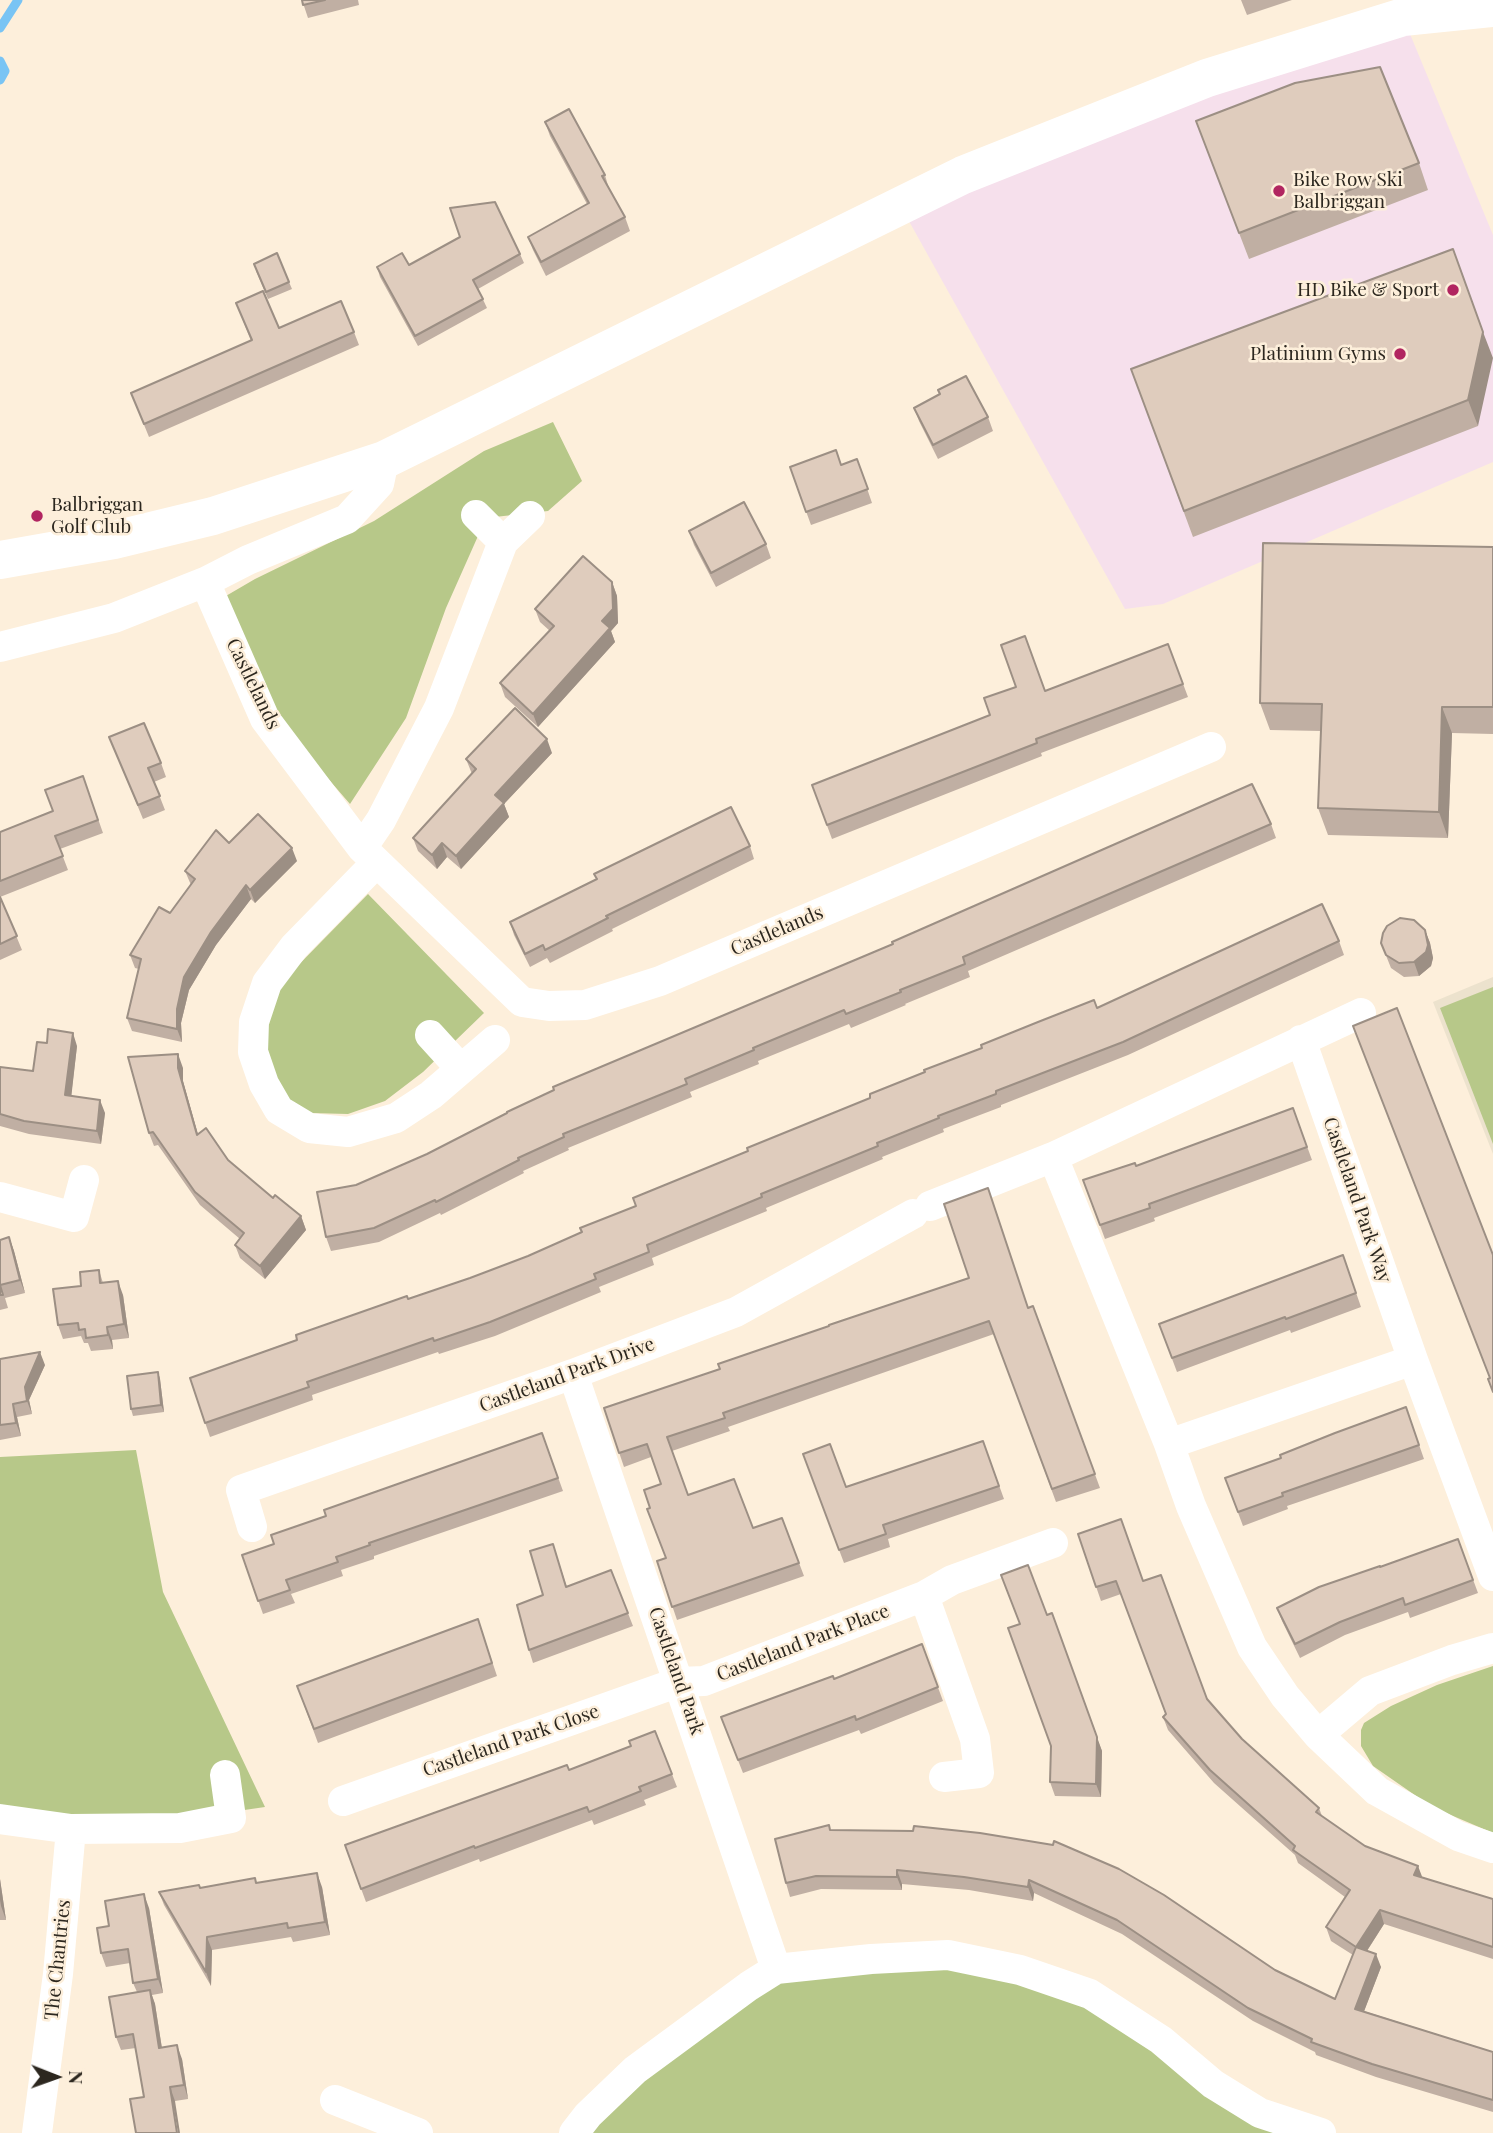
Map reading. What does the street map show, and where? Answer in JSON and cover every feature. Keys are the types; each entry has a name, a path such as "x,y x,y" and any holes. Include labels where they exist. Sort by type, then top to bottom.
{"main road":[{"path":"0,560 114,540 213,516 384,460 963,175 1206,78 1403,17 1493,8"}],"street":[{"path":"0,647 114,618 205,582 248,560 347,519 379,484 384,460"},
{"path":"476,515 503,541"},
{"path":"495,1041 431,1095 396,1118 348,1132 309,1128 279,1110 264,1084 253,1052 254,1021 267,983 369,855 381,820 439,708 503,541 530,516"},
{"name":"Castlelands","path":"205,582 265,719 369,855 522,1002 549,1006 585,1005 660,981 1210,747"},
{"path":"1361,1013 1053,1157 1169,1444 1191,1506 1252,1647 1285,1696 1318,1735 1377,1791 1458,1836 1493,1848"},
{"path":"430,1035 460,1068"},
{"name":"Castleland Park Way","path":"1301,1040 1413,1360 1493,1576"},
{"name":"Castleland Park Drive","path":"252,1527 242,1490 573,1374 736,1312 921,1210 1053,1157"},
{"path":"0,1197 74,1217 85,1180"},
{"path":"1169,1444 1413,1360"},
{"name":"Castleland Park","path":"573,1374 776,1969"},
{"name":"Castleland Park Place","path":"680,1682 704,1681 924,1596 952,1580 1053,1543"},
{"path":"924,1596 975,1739 979,1773 944,1777"},
{"path":"1318,1735 1370,1691 1452,1660 1493,1648"},
{"name":"Castleland Park Close","path":"343,1801 680,1682"},
{"path":"0,1819 71,1829 180,1828 231,1818 225,1775"},
{"name":"The Chantries","path":"37,2133 58,1974 71,1829"},
{"path":"574,2133 588,2115 635,2070 776,1969 871,1959 948,1955 1020,1970 1090,1994 1161,2040 1213,2084 1261,2113 1321,2133"},
{"path":"335,2100 363,2123 418,2133"}],"shaded area":[{"path":"1403,17 1493,235 1493,462 1163,604 1125,609 900,205"},
{"path":"1493,977 1493,1154 1433,1002"}],"green space":[{"path":"553,422 582,481 548,511 486,518 446,608 406,718 350,804 273,715 219,600 255,579 374,521 484,451"},
{"path":"368,894 484,1013 423,1072 385,1101 348,1114 310,1113 283,1104 263,1058 271,993"},
{"path":"1493,987 1493,1144 1440,1008"},
{"path":"136,1450 163,1592 265,1807 155,1823 0,1813 0,1457"},
{"path":"1493,1666 1493,1833 1432,1807 1373,1766 1361,1746 1361,1730 1364,1723 1391,1706 1437,1685"},
{"path":"871,1959 1020,1970 1301,2133 574,2133 749,1986"}],"building":[{"path":"302,0 325,0 303,5"},
{"path":"1380,67 1419,163 1239,233 1196,121 1295,83"},
{"path":"569,109 625,217 541,262 528,237 589,203 545,122"},
{"path":"495,202 520,254 473,280 483,299 415,336 377,267 402,253 409,265 460,237 450,208"},
{"path":"1453,249 1483,332 1468,400 1184,511 1131,369"},
{"path":"277,253 289,282 266,292 254,264"},
{"path":"263,291 279,328 341,301 354,332 144,424 131,393 252,340 236,303"},
{"path":"966,376 988,417 933,445 914,408 940,394 938,390"},
{"path":"836,450 841,465 857,459 868,489 806,512 790,467"},
{"path":"744,502 766,544 711,573 689,531"},
{"path":"1263,543 1493,547 1493,707 1442,707 1439,812 1318,808 1322,704 1260,703"},
{"path":"583,556 612,582 613,609 602,621 610,628 533,714 500,683 554,626 535,609"},
{"path":"1025,636 1045,691 1168,644 1183,684 1036,739 1037,743 827,825 812,785 990,715 984,698 1016,687 1001,645"},
{"path":"515,708 547,739 495,795 504,803 456,856 442,843 432,855 413,838 476,769 466,759"},
{"path":"144,723 161,763 148,768 160,796 138,805 109,737"},
{"path":"83,776 98,820 55,836 63,856 0,881 0,832 53,811 45,790"},
{"path":"1252,784 1271,824 963,957 965,964 846,1014 844,1010 753,1048 754,1050 685,1079 687,1084 563,1134 564,1137 518,1158 519,1160 436,1202 435,1200 374,1228 326,1237 317,1192 356,1185 427,1154 554,1090 553,1087 893,944 892,942"},
{"path":"731,807 750,846 606,916 608,918 545,950 543,945 525,954 510,922 597,879 594,874"},
{"path":"258,814 292,848 250,890 246,885 211,932 184,977 177,1009 177,1029 127,1018 141,959 130,955 159,907 170,913 195,879 185,871 216,830 229,843"},
{"path":"0,897 17,936 0,944"},
{"path":"1322,904 1339,941 1123,1042 996,1091 996,1094 938,1116 939,1118 877,1143 878,1146 647,1245 649,1252 594,1274 596,1279 490,1322 434,1341 433,1338 307,1382 309,1387 205,1423 190,1378 297,1340 296,1335 407,1296 408,1299 470,1278 528,1256 582,1232 580,1228 636,1206 633,1198 870,1098 870,1094 982,1048 981,1045 1094,1000 1097,1008"},
{"path":"1400,918 1414,920 1425,930 1428,945 1426,952 1414,962 1399,963 1386,955 1381,943 1387,926"},
{"path":"1397,1008 1493,1255 1493,1392 1488,1379 1490,1378 1353,1026"},
{"path":"48,1029 73,1033 65,1095 100,1100 97,1131 24,1121 0,1114 0,1067 33,1071 37,1042 47,1043"},
{"path":"178,1054 178,1068 197,1135 206,1128 228,1160 273,1198 275,1195 301,1216 260,1266 235,1245 244,1233 195,1192 153,1132 149,1133 128,1057"},
{"path":"1293,1108 1307,1147 1149,1204 1150,1208 1100,1225 1083,1180 1135,1163 1136,1166"},
{"path":"988,1188 1028,1308 1033,1306 1095,1474 1052,1489 989,1321 723,1413 725,1418 667,1437 688,1495 734,1479 753,1528 782,1518 799,1563 672,1607 657,1561 666,1558 647,1509 650,1508 644,1490 661,1484 647,1444 619,1453 604,1408 720,1369 718,1364 969,1278 944,1204"},
{"path":"9,1237 20,1280 0,1285 0,1240"},
{"path":"1343,1255 1356,1293 1172,1358 1159,1324"},
{"path":"99,1270 100,1283 118,1281 124,1324 107,1327 108,1335 86,1338 85,1329 79,1330 78,1323 58,1325 53,1289 81,1286 80,1272"},
{"path":"40,1352 25,1387 27,1401 13,1404 16,1423 0,1425 0,1359"},
{"path":"158,1372 161,1405 131,1409 127,1376"},
{"path":"1406,1407 1419,1445 1282,1493 1283,1496 1238,1512 1225,1478"},
{"path":"542,1433 558,1478 369,1543 370,1545 336,1557 338,1562 286,1580 290,1590 258,1601 242,1555 274,1544 271,1535 326,1516 324,1510"},
{"path":"983,1441 999,1486 883,1525 886,1534 839,1550 803,1454 830,1444 846,1487"},
{"path":"1121,1519 1143,1581 1161,1575 1207,1699 1242,1739 1319,1808 1316,1812 1365,1846 1418,1866 1414,1875 1493,1899 1493,1947 1380,1910 1356,1947 1326,1927 1350,1890 1293,1850 1295,1846 1210,1770 1163,1717 1166,1714 1116,1581 1096,1587 1078,1534"},
{"path":"1458,1539 1473,1580 1405,1605 1403,1598 1340,1622 1295,1644 1277,1608 1319,1587"},
{"path":"553,1544 566,1587 611,1570 628,1613 529,1650 517,1605 543,1595 530,1551"},
{"path":"1028,1565 1047,1615 1052,1613 1097,1737 1096,1784 1050,1782 1051,1746 1008,1628 1020,1624 1001,1575"},
{"path":"478,1619 492,1663 314,1729 297,1686"},
{"path":"922,1644 938,1687 856,1720 855,1716 738,1760 721,1717 833,1676 834,1679"},
{"path":"655,1731 672,1774 639,1787 641,1791 589,1812 587,1807 475,1848 474,1846 361,1889 345,1845 567,1765 569,1770 631,1746 629,1741"},
{"path":"829,1825 830,1830 913,1831 914,1826 1053,1845 1054,1841 1119,1869 1164,1895 1275,1970 1335,1999 1356,1947 1376,1954 1355,2009 1493,2052 1493,2100 1372,2064 1311,2042 1312,2039 1248,2008 1117,1920 1029,1880 1028,1887 897,1870 897,1877 816,1876 786,1883 775,1839"},
{"path":"317,1873 325,1922 288,1928 287,1923 207,1937 206,1972 159,1892 255,1878 256,1883"},
{"path":"144,1894 158,1979 133,1983 128,1949 101,1953 97,1928 109,1926 105,1901"},
{"path":"150,1990 159,2048 177,2045 184,2085 170,2087 177,2133 136,2133 130,2099 144,2097 133,2034 116,2037 109,1997"}],"waterway":[{"path":"0,28 18,0"},
{"path":"0,61 5,71 0,80"}],"place":[{"name":"Bike Row Ski Balbriggan","path":"1279,191"},
{"name":"HD Bike & Sport","path":"1453,290"},
{"name":"Platinium Gyms","path":"1400,354"},
{"name":"Balbriggan Golf Club","path":"37,516"}]}
